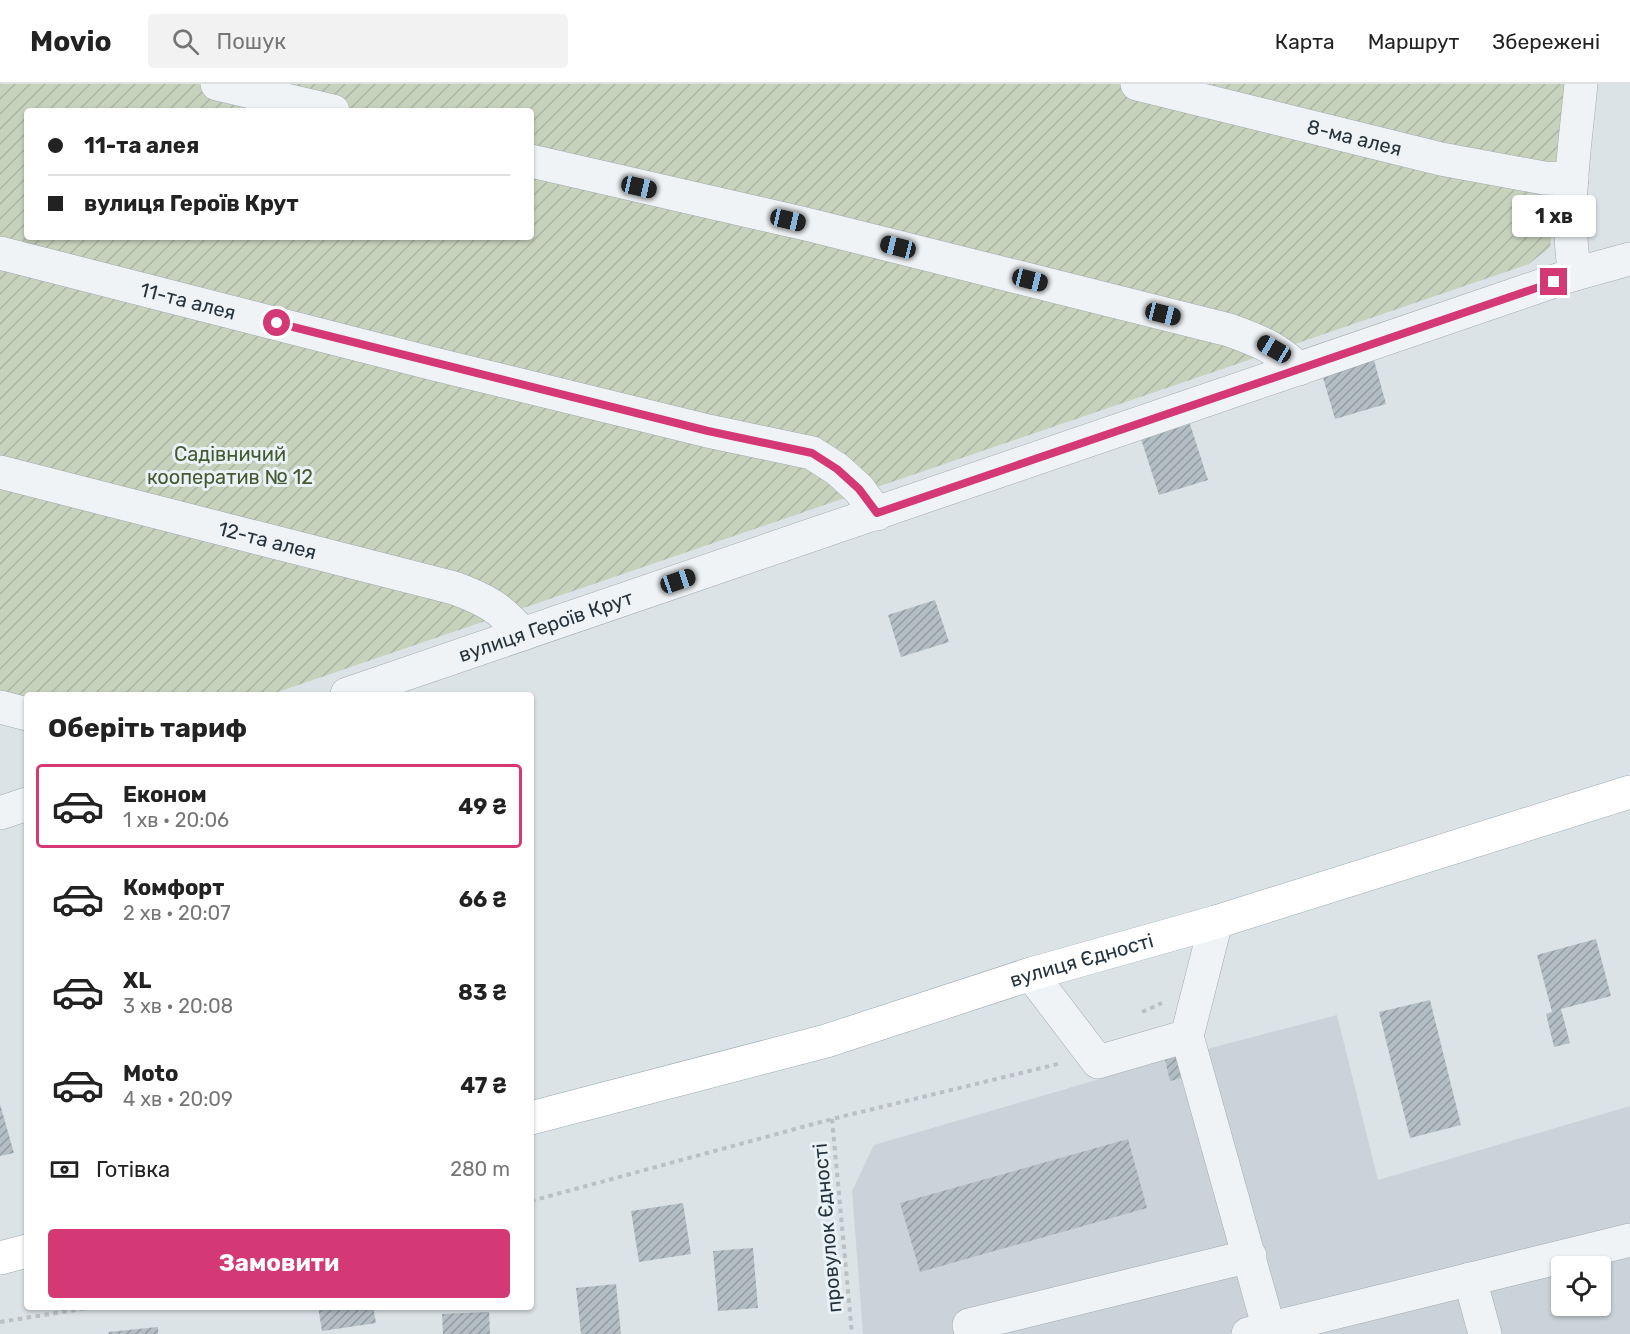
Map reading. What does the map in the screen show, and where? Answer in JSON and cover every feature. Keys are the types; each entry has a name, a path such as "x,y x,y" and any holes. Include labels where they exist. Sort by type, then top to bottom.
{"main road":[{"name":"вулиця Єдності","path":"534,1117 826,1041 1031,974 1216,922 1630,792"},
{"path":"0,1258 24,1252"}],"street":[{"path":"217,84 320,108"},
{"name":"8-ма алея","path":"1137,84 1441,159 1544,178 1572,179"},
{"path":"1575,274 1570,244 1572,179 1581,84"},
{"path":"534,162 810,225 1229,330 1263,343 1284,355 1299,369"},
{"name":"11-та алея","path":"0,253 434,364 708,431 812,453 852,482 877,513"},
{"name":"вулиця Героїв Крут","path":"353,692 1575,274 1630,259"},
{"name":"12-та алея","path":"0,472 454,588 480,597 504,613 523,634"},
{"path":"0,707 24,713"},
{"path":"0,813 24,805"},
{"path":"1216,922 1187,1036 1250,1256 1258,1331 1630,1240"},
{"path":"1031,974 1098,1062 1187,1036"},
{"path":"971,1334 969,1325 1250,1256"},
{"path":"1470,1279 1485,1334"}],"path":[{"path":"534,1200 832,1119 1059,1064"},
{"name":"провулок Єдності","path":"832,1119 852,1334"},
{"path":"0,1322 76,1310"}],"shaded area":[{"path":"1337,1015 1378,1180 1630,1106 1630,1334 863,1334 852,1191 874,1145 1165,1060"}],"green space":[{"name":"Садівничий кооператив № 12","path":"0,84 1574,84 1550,247 1529,264 278,692 24,692 24,700 0,695"}],"building":[{"path":"1371,349 1386,404 1335,419 1319,364"},
{"path":"1190,424 1208,480 1159,495 1141,439"},
{"path":"935,600 949,642 901,657 888,615"},
{"path":"1596,939 1611,996 1561,1009 1570,1043 1554,1047 1546,1014 1552,1012 1537,955"},
{"path":"1430,1000 1461,1125 1410,1138 1379,1012"},
{"path":"1183,1055 1189,1076 1170,1081 1165,1060"},
{"path":"0,1104 14,1153 0,1156"},
{"path":"1128,1139 1147,1208 920,1272 900,1203"},
{"path":"683,1203 691,1254 639,1262 631,1211"},
{"path":"753,1248 758,1308 718,1311 713,1251"},
{"path":"616,1284 621,1334 581,1334 576,1288"},
{"path":"319,1310 374,1310 376,1323 322,1331"},
{"path":"489,1312 490,1334 443,1334 442,1314"},
{"path":"158,1327 158,1334 109,1334 108,1332"}],"route":[{"path":"277,323 708,431 812,453 837,469 859,489 877,513 1554,282"}]}
